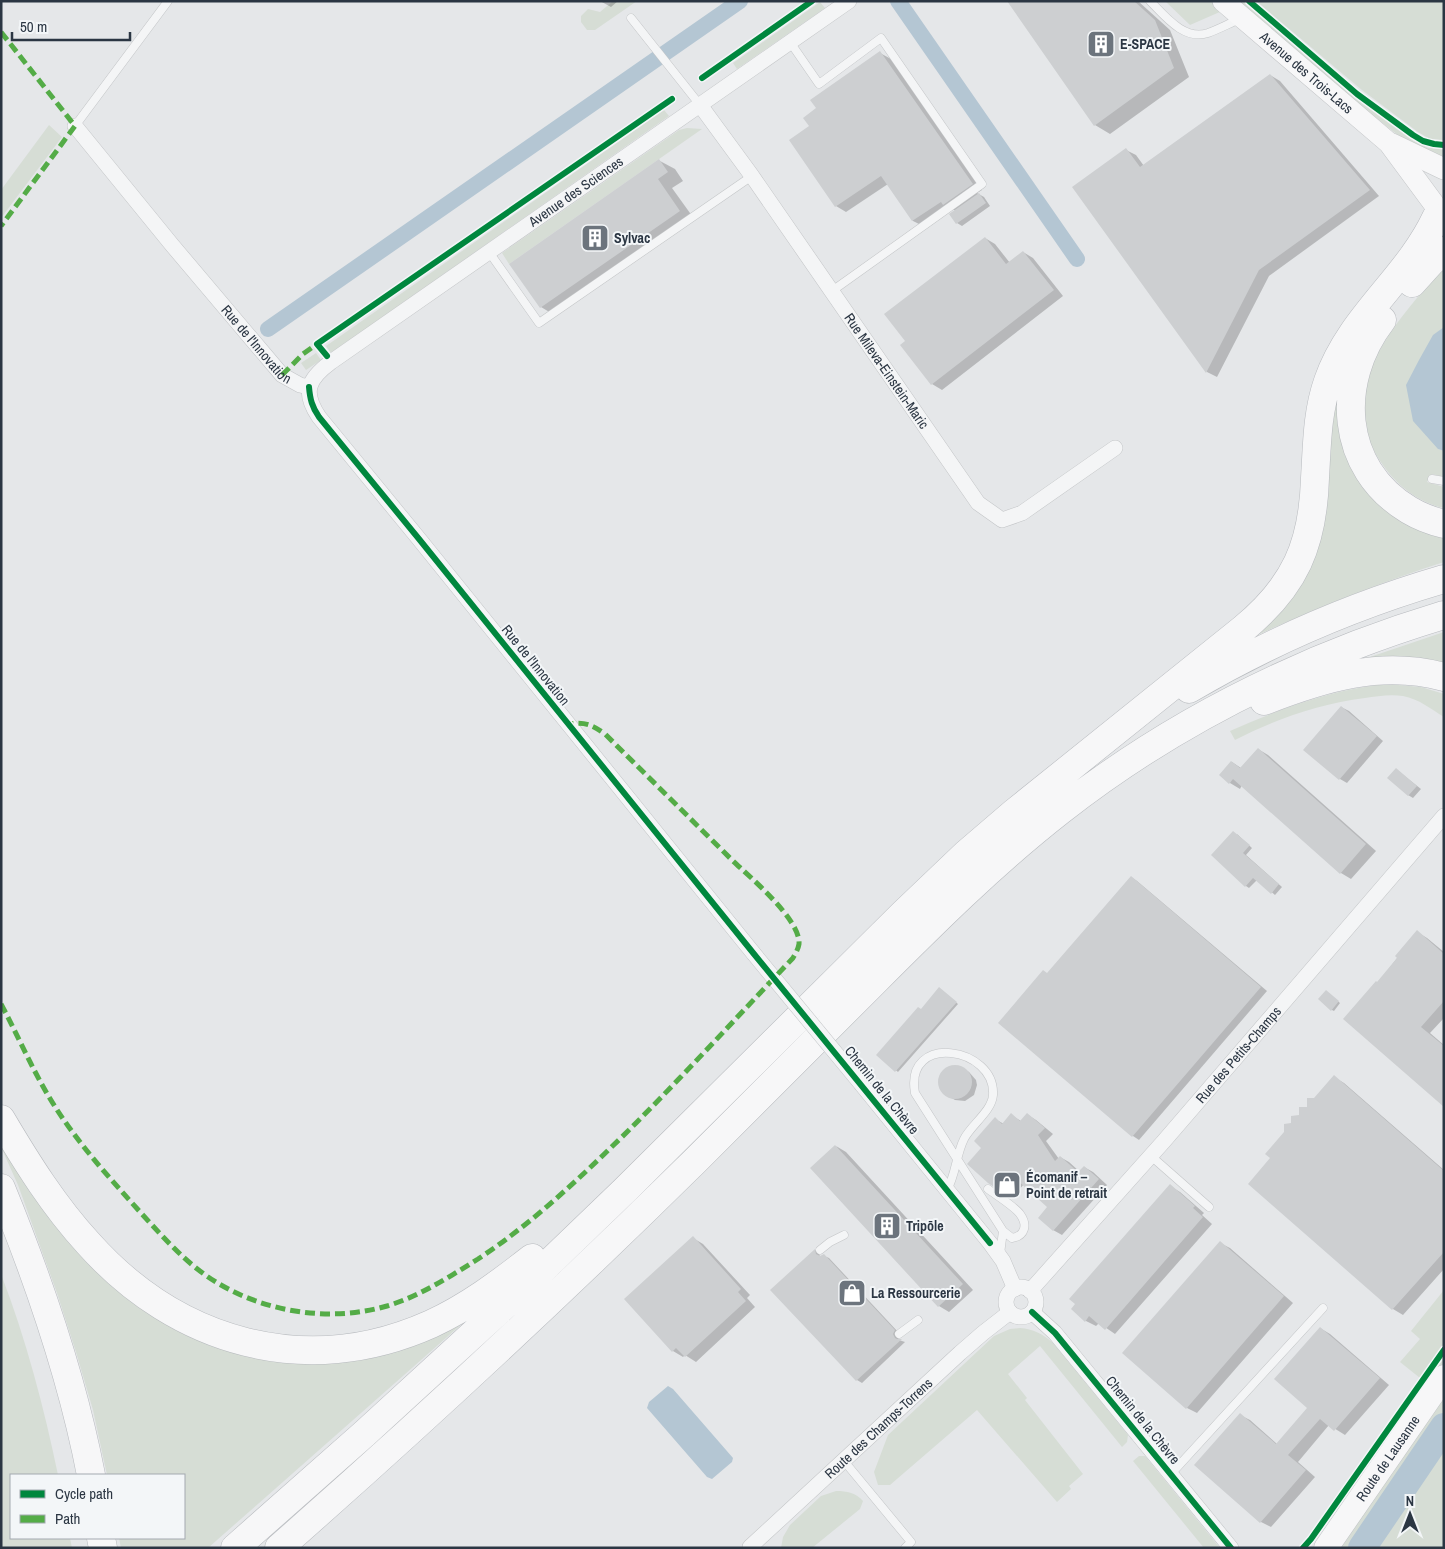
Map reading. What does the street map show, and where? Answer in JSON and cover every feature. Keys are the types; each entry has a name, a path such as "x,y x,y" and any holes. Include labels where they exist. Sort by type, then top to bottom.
{"highway":[{"path":"236,1548 431,1374 624,1191 934,884 1015,812 1258,617 1285,586 1303,552 1310,527 1314,498 1318,421 1324,392 1333,366 1356,327 1424,241 1438,216"},
{"path":"1444,251 1409,286 1371,335 1354,377 1350,397 1350,410 1357,446 1377,482 1390,496 1409,510 1444,524"},
{"path":"1054,780 1144,716 1239,661 1350,611 1444,579"},
{"path":"279,1548 537,1313 678,1178 920,936 981,878 1042,825 1101,780 1181,728 1254,688 1330,654 1401,628 1444,615"},
{"path":"1101,780 1233,714 1307,686 1352,674 1386,669 1412,670 1444,676"},
{"path":"1,1119 32,1171 71,1225 104,1260 134,1287 170,1311 208,1331 242,1342 278,1348 328,1350 364,1345 398,1336 430,1324 482,1295 624,1191"},
{"path":"1,1188 29,1259 59,1348 91,1474"},
{"path":"1,1235 22,1289 43,1354 57,1402 73,1474"}],"main road":[{"name":"Route de Lausanne","path":"1326,1545 1444,1377"}],"street":[{"name":"Avenue des Sciences","path":"310,387 311,380 320,369 849,1"},
{"name":"Avenue des Trois-Lacs","path":"1224,1 1390,143 1444,169"},
{"name":"Rue Mileva-Einstein-Maric","path":"700,105 752,176 978,502 1002,520 1022,513 1115,448"},
{"name":"Rue de l'Innovation","path":"75,126 282,375 300,385 310,387 312,408 319,418 754,954"},
{"name":"Avenue des Trois-Lacs","path":"1390,143 1438,216"},
{"path":"1438,216 1438,189 1444,183"},
{"name":"Rue des Petits-Champs","path":"1030,1291 1151,1156 1444,816"},
{"name":"Chemin de la Chèvre","path":"754,954 1004,1261 1015,1289"},
{"path":"1020,1287 1030,1291 1036,1301 1032,1312 1027,1316 1014,1316 1007,1308 1007,1296 1020,1287"},
{"name":"Route des Champs-Torrens","path":"756,1545 966,1348 1010,1312"},
{"name":"Chemin de la Chèvre","path":"1032,1312 1055,1333 1231,1548"}],"lane":[{"path":"75,126 168,1"},
{"path":"1150,1 1177,26 1190,34 1199,35 1207,33 1243,18"},
{"path":"631,18 700,105"},
{"path":"790,42 819,84 881,38 982,184 832,291"},
{"path":"489,252 539,324 752,176"},
{"path":"1432,479 1444,481"},
{"path":"947,1190 952,1181 958,1159 963,1140 970,1128 992,1102 993,1094 988,1074 973,1060 949,1052 935,1054 926,1058 915,1073 916,1093 958,1159 1003,1231 1012,1238 1020,1236 1024,1232 1024,1224 1020,1214 988,1189"},
{"path":"1151,1156 1209,1207"},
{"path":"1000,1256 1003,1231"},
{"path":"820,1250 844,1235"},
{"path":"1170,1474 1323,1308"},
{"path":"899,1334 918,1320"},
{"path":"844,1461 911,1542 905,1548"}],"shaded area":[{"path":"613,1 637,1 595,30 587,30 581,22 581,16 588,9 600,12"},
{"path":"1165,1 1211,1 1222,11 1190,25"},
{"path":"1238,1 1244,1 1412,140 1428,148 1444,149 1444,162 1413,146 1367,111"},
{"path":"1256,1 1444,1 1444,140 1430,139 1418,132 1362,90"},
{"path":"820,2 825,8 737,69 733,63"},
{"path":"664,110 669,116 331,353 326,346"},
{"path":"49,125 62,137 1,218 1,190"},
{"path":"687,128 702,129 509,264 502,253 679,130"},
{"path":"1444,267 1444,327 1433,336 1438,449 1444,451 1444,477 1432,474 1427,482 1444,487 1444,508 1418,498 1403,488 1385,468 1369,440 1363,412 1366,386 1375,360 1389,335 1406,311"},
{"path":"316,353 321,360 306,370 301,363"},
{"path":"1343,359 1350,448 1444,532 1444,562 1346,597 1251,638 1273,611"},
{"path":"1444,632 1444,669 1369,664 1367,658"},
{"path":"1387,684 1421,687 1444,694 1444,717 1414,699 1398,695 1348,701 1314,708 1266,725 1235,740 1230,731 1268,715 1326,695"},
{"path":"1,1134 64,1225 251,1351 472,1315 208,1548 121,1548 119,1539 185,1539 185,1474 107,1474 93,1410 57,1293 18,1185 1,1147"},
{"path":"1,1274 34,1373 58,1474 10,1474 10,1539 70,1539 72,1548 1,1548"},
{"path":"1444,1290 1444,1362 1339,1511 1335,1509 1425,1382 1400,1362 1420,1339 1411,1331"},
{"path":"1020,1328 1038,1332 1053,1343 1128,1435 1127,1442 1122,1447 1040,1346 1008,1374 1027,1398 1025,1400 1083,1474 1069,1486 1071,1489 1057,1502 977,1410 890,1485 878,1485 874,1472 888,1435 994,1336 1010,1329"},
{"path":"1444,1394 1444,1548 1339,1548"},
{"path":"1139,1456 1145,1456 1220,1548 1204,1548 1133,1461"},
{"path":"836,1491 848,1492 857,1496 863,1501 860,1509 812,1548 781,1548 783,1537 790,1525 821,1496"}],"water":[{"path":"1444,327 1444,451 1438,449 1413,421 1406,385 1433,335"},
{"path":"668,1386 673,1389 733,1458 732,1462 712,1479 707,1477 647,1408 649,1402"}],"building":[{"name":"E-SPACE","path":"1007,1 1134,1 1155,20 1174,68 1094,126"},
{"path":"880,51 973,184 943,205 941,202 912,221 881,176 835,207 789,140 809,126 803,118 816,108 810,100"},
{"path":"1270,74 1370,190 1259,270 1206,373 1072,187 1126,148 1140,167"},
{"name":"Sylvac","path":"659,159 668,172 658,179 680,211 540,308 509,264"},
{"path":"979,193 986,203 956,224 949,214"},
{"path":"985,237 1006,264 1023,251 1054,290 931,385 900,345 905,341 884,314"},
{"path":"1341,706 1377,736 1339,780 1303,750"},
{"path":"1258,748 1366,844 1340,874 1233,779 1229,784 1219,775 1231,761 1240,768"},
{"path":"1396,768 1417,786 1408,796 1387,778"},
{"path":"1233,831 1250,845 1243,853 1279,884 1271,894 1253,878 1245,887 1211,855"},
{"path":"1131,876 1261,987 1132,1137 998,1023 1043,970 1047,973"},
{"path":"1417,930 1444,954 1444,1001 1421,1027 1444,1046 1444,1107 1343,1019 1397,958 1395,956"},
{"path":"939,987 957,1002 895,1072 876,1055 918,1007 921,1009"},
{"path":"1326,990 1339,1001 1331,1011 1318,999"},
{"path":"955,1065 967,1070 972,1082 967,1094 955,1099 943,1094 938,1082 943,1070"},
{"path":"1334,1075 1444,1171 1444,1252 1392,1310 1248,1184 1270,1158 1265,1154 1284,1132 1284,1124 1291,1123 1291,1116 1299,1115 1299,1107 1307,1107 1307,1098 1314,1098"},
{"path":"1011,1113 1020,1121 1027,1113 1045,1128 1038,1135 1055,1161 1060,1156 1078,1172 1084,1166 1099,1179 1053,1231 1038,1218 1047,1207 1016,1179 1003,1193 988,1183 967,1164 981,1148 974,1141 995,1117 1002,1124"},
{"name":"Tripōle","path":"835,1145 963,1284 938,1307 810,1168"},
{"path":"1170,1184 1195,1206 1193,1208 1203,1217 1105,1330 1089,1316 1085,1322 1071,1309 1075,1304 1069,1299"},
{"path":"693,1236 741,1289 738,1292 746,1301 685,1357 676,1348 672,1352 624,1299"},
{"path":"1220,1241 1284,1296 1186,1409 1122,1353"},
{"path":"815,1249 816,1254 820,1256 824,1254 895,1330 893,1334 895,1338 902,1339 856,1381 770,1290"},
{"path":"1320,1327 1380,1378 1334,1431 1320,1419 1288,1455 1306,1470 1260,1523 1194,1465 1240,1413 1276,1444 1307,1408 1274,1379"}],"waterway":[{"path":"268,329 740,1"},
{"path":"898,1 1077,259"},
{"path":"1362,1548 1444,1427"}],"marked path":[{"path":"1,32 75,126 1,226"},
{"path":"282,375 303,354 317,344"},
{"path":"1,1004 33,1069 55,1107 78,1139 159,1233 209,1278 240,1295 260,1302 281,1308 323,1314 366,1311 387,1306 434,1286 499,1245 575,1182 691,1066 793,958 799,946 797,934 792,923 773,900 605,734 588,724 568,724"}],"cycle path":[{"path":"702,78 812,1"},
{"path":"1249,1 1357,94 1423,141 1444,145"},
{"path":"327,356 317,344 672,99"},
{"path":"309,387 312,403 319,417 990,1243"},
{"path":"1032,1312 1055,1333 1231,1548"},
{"path":"1303,1548 1444,1350"}],"place":[{"name":"E-SPACE","path":"1101,44"},
{"name":"Sylvac","path":"595,238"},
{"name":"Écomanif – Point de retrait","path":"1007,1185"},
{"name":"Tripōle","path":"887,1226"},
{"name":"La Ressourcerie","path":"852,1293"}]}
